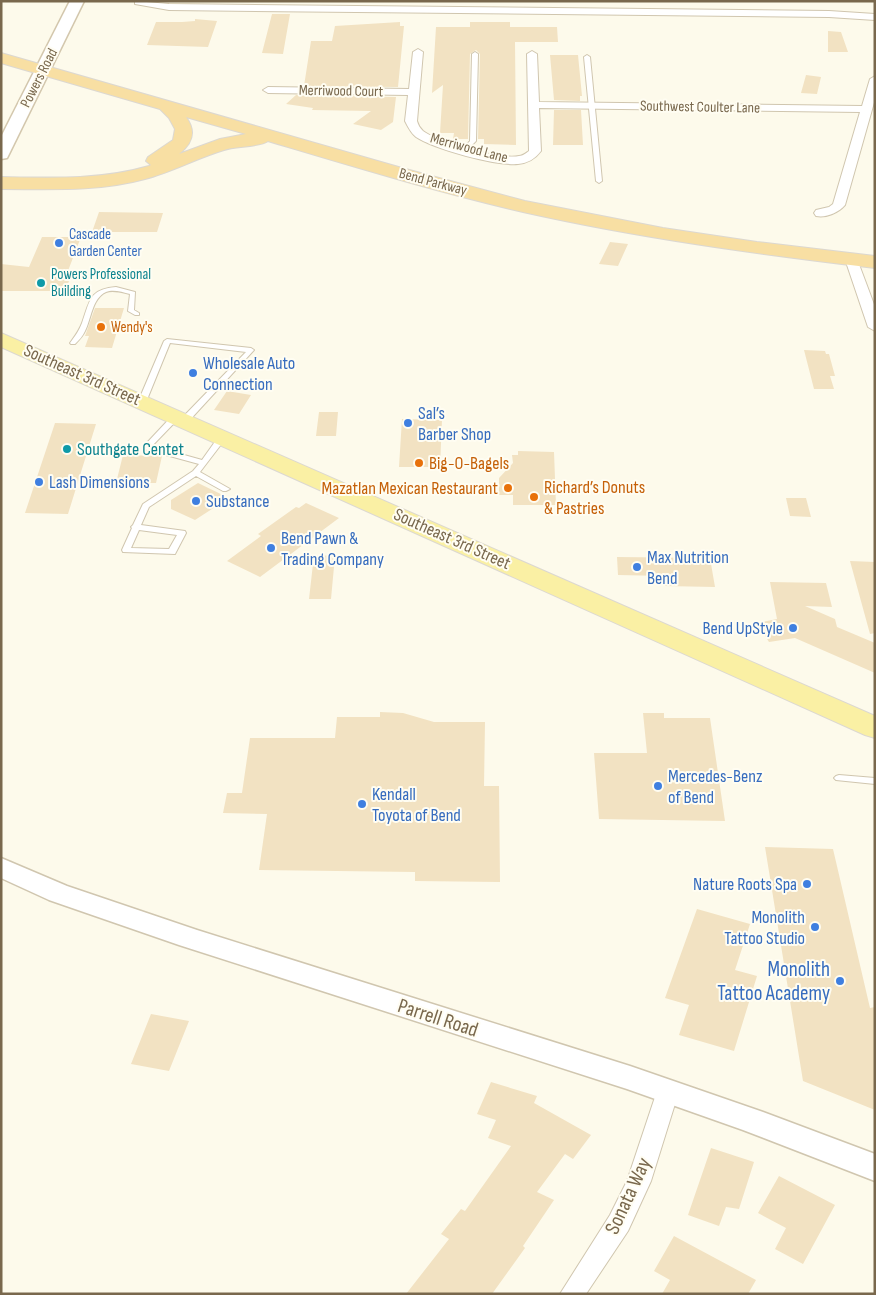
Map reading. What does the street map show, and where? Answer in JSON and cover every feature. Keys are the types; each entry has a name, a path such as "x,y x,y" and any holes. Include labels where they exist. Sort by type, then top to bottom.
{"highway":[{"name":"Bend Parkway","path":"1,46 46,65 165,105 436,184 578,218 705,240 875,262"},
{"name":"Bend Parkway","path":"1,58 46,65 527,194 693,226 875,248"},
{"path":"1,175 95,175 125,171 154,161 175,149 185,134 182,123 165,105"},
{"path":"1,182 78,182 118,179 156,170 225,142 284,140"}],"main road":[{"name":"Powers Road","path":"1,154 77,1"},
{"name":"Southeast 3rd Street","path":"1,339 875,728"}],"street":[{"path":"139,2 169,7 363,5 829,14 875,17"},
{"name":"Merriwood Lane","path":"418,52 411,121 413,127 427,138 465,150 512,161 528,158 535,151 532,54"},
{"path":"820,213 833,210 839,204 875,79"},
{"name":"Merriwood Court","path":"268,90 414,92"},
{"name":"Southwest Coulter Lane","path":"534,105 865,109"},
{"path":"850,259 875,327"},
{"name":"Parrell Road","path":"1,867 58,893 188,938 668,1091 753,1121 875,1168"},
{"name":"Sonata Way","path":"572,1294 620,1223 639,1182 668,1091"}],"lane":[{"path":"465,150 473,141 475,54"},
{"path":"587,57 599,181"},
{"path":"73,343 80,337 92,300 97,294 108,290 133,292 130,311 137,314"},
{"path":"142,402 167,341 251,350 180,419 147,447 204,463"},
{"path":"135,527 182,533 172,552 126,550 135,527 146,506 196,474 222,438"},
{"path":"196,474 226,489"},
{"path":"839,778 875,781"}],"building":[{"path":"272,14 290,14 283,54 262,53"},
{"path":"195,19 217,21 208,47 147,45 156,22 195,21"},
{"path":"400,22 400,26 404,26 398,87 304,86 311,41 332,41 335,26"},
{"path":"470,22 510,22 510,27 557,27 558,42 515,42 516,145 484,144 484,139 478,139 480,54 476,50 470,54 468,139 453,139 454,133 440,133 443,85 432,93 436,27 470,27"},
{"path":"828,31 841,32 848,52 828,52"},
{"path":"550,55 578,55 582,96 580,96 580,101 554,100"},
{"path":"806,75 821,77 817,94 801,93"},
{"path":"296,95 396,97 393,122 381,130 353,124 371,111 312,110 313,108 286,104"},
{"path":"554,110 581,110 583,145 553,145"},
{"path":"99,212 163,213 157,232 92,232"},
{"path":"42,237 81,237 66,276 71,276 65,291 1,291 1,264 29,267"},
{"path":"610,242 628,244 618,266 599,264"},
{"name":"Wendy's","path":"95,308 124,308 112,348 85,347 89,336 85,336"},
{"path":"804,350 825,351 826,354 829,354 835,376 830,376 834,389 814,389"},
{"path":"227,391 251,395 239,414 214,410"},
{"path":"319,412 338,412 336,436 316,436"},
{"path":"402,419 442,420 440,467 399,467"},
{"name":"Southgate Centet","path":"55,423 96,424 68,514 25,513"},
{"path":"518,451 554,452 556,505 513,505 513,495 499,495 499,478 513,463 512,455 518,455"},
{"path":"123,455 162,456 156,483 116,483"},
{"name":"Substance","path":"198,483 229,498 195,520 171,509 171,500"},
{"path":"786,498 806,498 811,517 790,516"},
{"name":"Bend Pawn & Trading Company","path":"306,503 339,518 260,577 227,561 261,536 258,534 296,507 299,508"},
{"path":"314,555 335,556 331,599 309,599"},
{"path":"617,557 710,558 715,587 665,586 664,576 618,575"},
{"path":"850,561 875,562 875,633 870,634"},
{"name":"Bend UpStyle","path":"770,582 826,583 832,607 805,606 835,619 837,627 875,643 875,673 795,638 769,642 757,623 777,619"},
{"name":"Kendall Toyota of Bend","path":"380,712 403,713 434,722 485,722 484,786 499,786 500,882 415,881 415,872 259,870 267,814 223,813 227,793 242,793 250,738 335,738 337,717 380,717"},
{"name":"Mercedes-Benz of Bend","path":"643,713 664,713 664,718 710,718 725,821 599,819 594,753 647,753"},
{"path":"765,847 833,849 870,1008 875,1007 875,1110 803,1081"},
{"path":"697,909 750,924 735,970 757,976 734,1051 679,1035 689,1005 665,998"},
{"path":"151,1014 189,1021 169,1071 131,1064"},
{"path":"491,1082 537,1096 534,1103 591,1135 573,1159 565,1154 537,1192 554,1200 523,1246 525,1248 492,1294 406,1294 449,1239 441,1234 461,1209 465,1211 511,1146 488,1138 496,1120 477,1114"},
{"path":"711,1148 754,1162 739,1209 726,1207 719,1226 688,1215"},
{"path":"779,1176 835,1205 803,1264 775,1249 786,1228 758,1213"},
{"path":"674,1236 756,1280 748,1294 662,1294 670,1280 654,1271"}],"place":[{"name":"Cascade Garden Center","path":"59,243"},
{"name":"Powers Professional Building","path":"41,283"},
{"name":"Wendy's","path":"101,327"},
{"name":"Wholesale Auto Connection","path":"193,373"},
{"name":"Sal’s Barber Shop","path":"408,423"},
{"name":"Southgate Centet","path":"67,449"},
{"name":"Big-O-Bagels","path":"419,463"},
{"name":"Lash Dimensions","path":"39,482"},
{"name":"Mazatlan Mexican Restaurant","path":"508,488"},
{"name":"Richard’s Donuts & Pastries","path":"534,497"},
{"name":"Substance","path":"196,501"},
{"name":"Bend Pawn & Trading Company","path":"271,548"},
{"name":"Max Nutrition Bend","path":"637,567"},
{"name":"Bend UpStyle","path":"793,628"},
{"name":"Mercedes-Benz of Bend","path":"658,786"},
{"name":"Kendall Toyota of Bend","path":"362,804"},
{"name":"Nature Roots Spa","path":"807,884"},
{"name":"Monolith Tattoo Studio","path":"815,927"},
{"name":"Monolith Tattoo Academy","path":"840,981"}]}
